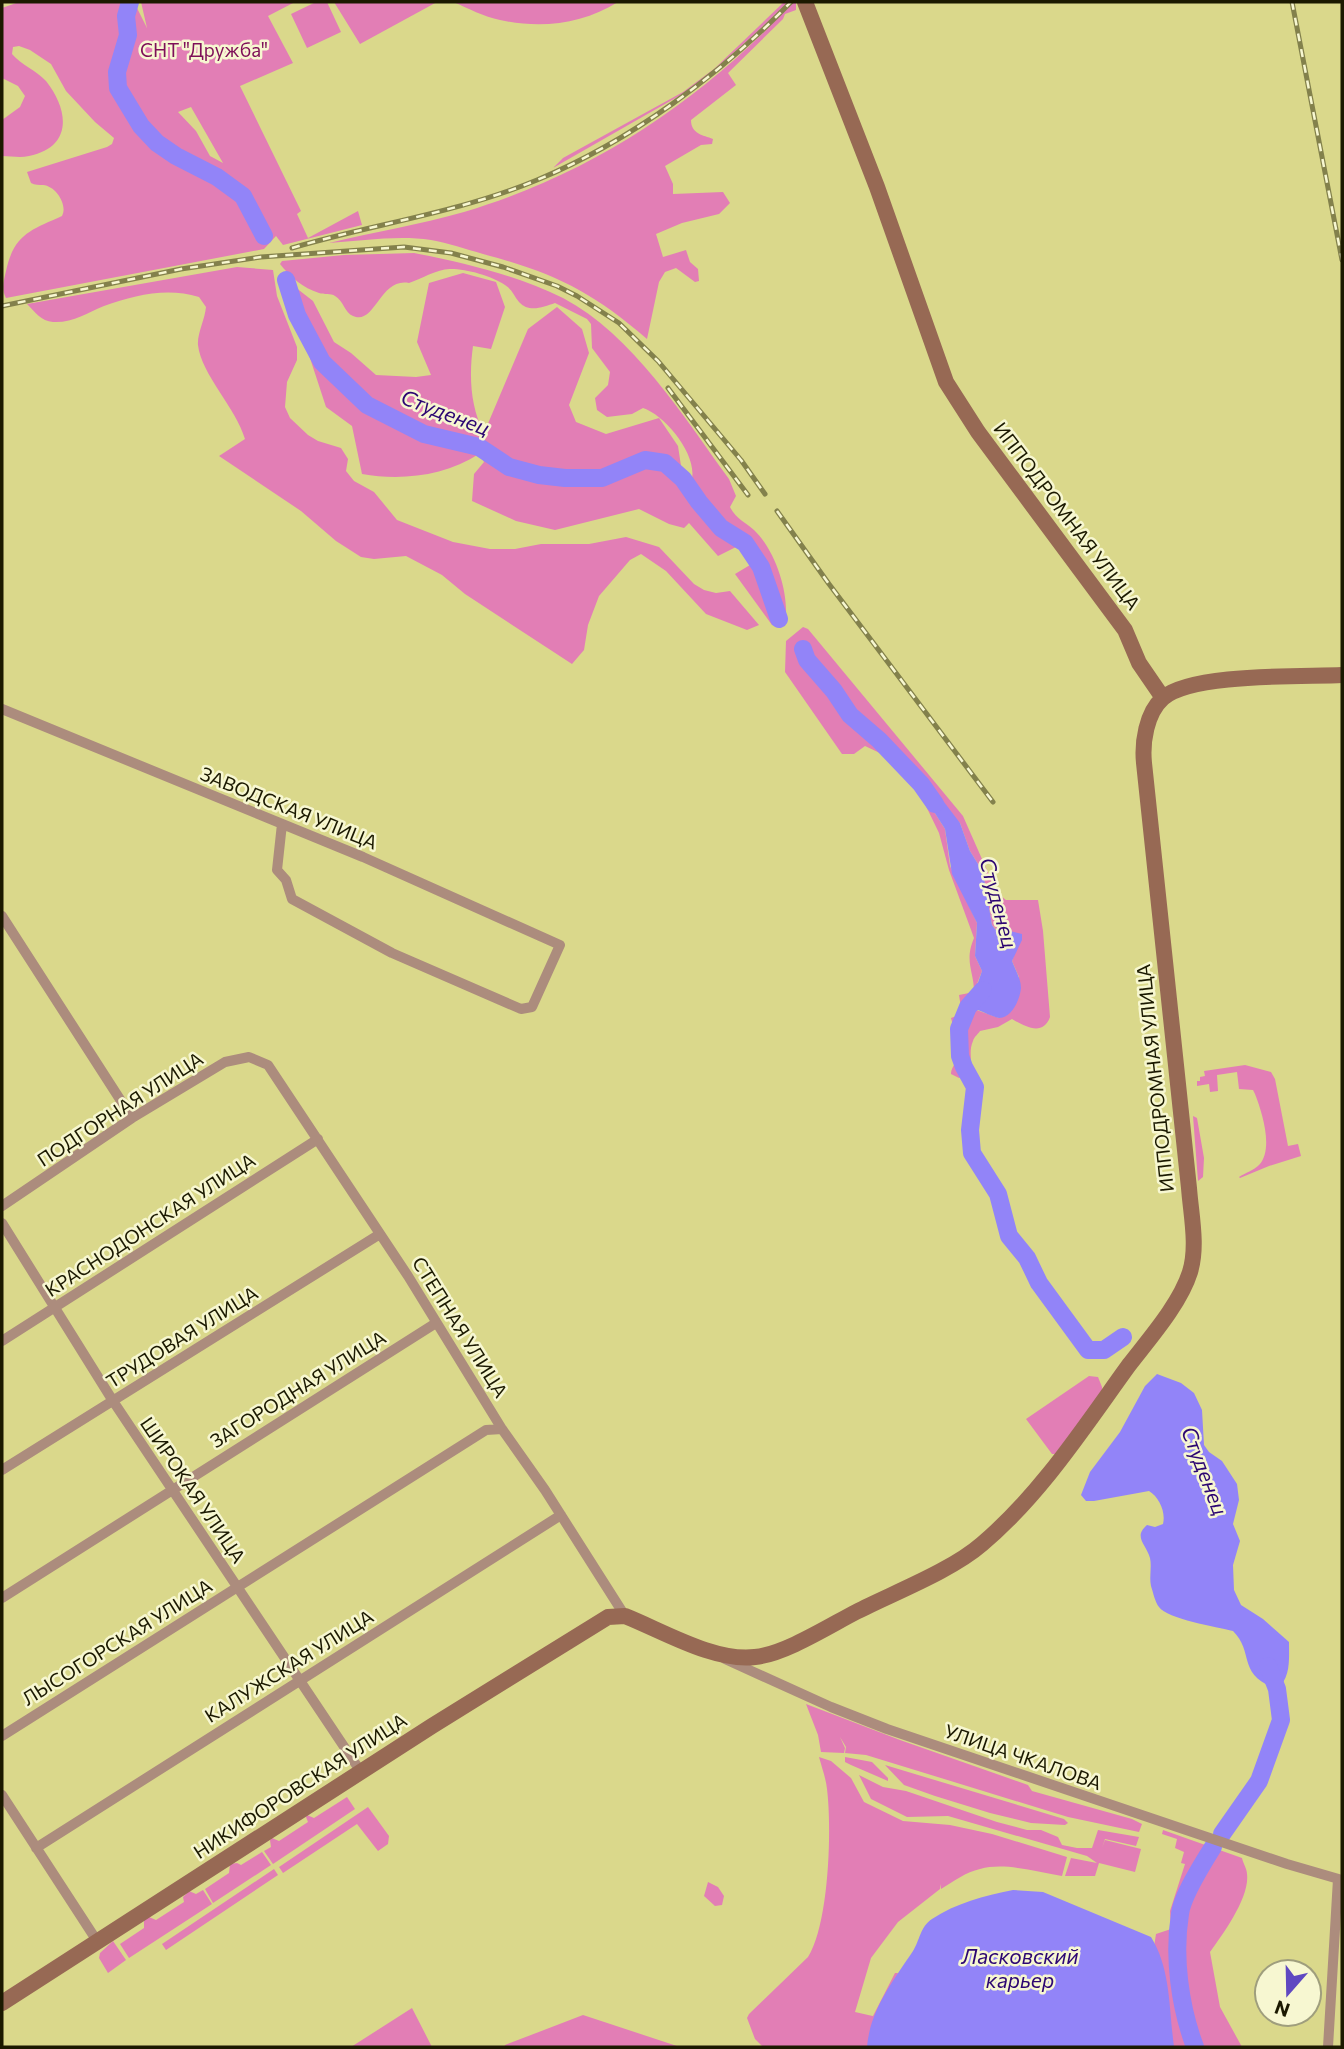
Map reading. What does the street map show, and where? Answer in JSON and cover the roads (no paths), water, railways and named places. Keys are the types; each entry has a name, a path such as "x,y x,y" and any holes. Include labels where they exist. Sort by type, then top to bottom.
{"main road":[{"name":"ИППОДРОМНАЯ УЛИЦА","path":"700,1647 744,1658 775,1652 949,1565 980,1546 1008,1519 1073,1444 1186,1282 1193,1256 1190,1203 1143,750 1149,724 1163,698 1139,663 1125,630 978,432 946,382 877,187 805,2"},
{"path":"1163,698 1181,688 1217,682 1342,675"},
{"path":"625,1616 700,1647"},
{"name":"НИКИФОРОВСКАЯ УЛИЦА","path":"2,2003 602,1620 625,1616"}],"street":[{"name":"ЗАВОДСКАЯ УЛИЦА","path":"2,709 282,824 374,862 560,945 532,1007 521,1009 392,953 292,900 286,880 276,870 282,824"},
{"path":"2,916 132,1118"},
{"name":"ПОДГОРНАЯ УЛИЦА","path":"2,1206 132,1118 225,1062 244,1057 261,1061"},
{"name":"СТЕПНАЯ УЛИЦА","path":"261,1061 274,1072 318,1139 502,1429 625,1616"},
{"name":"КРАСНОДОНСКАЯ УЛИЦА","path":"2,1341 318,1139"},
{"name":"ШИРОКАЯ УЛИЦА","path":"2,1223 113,1401 361,1772"},
{"name":"ТРУДОВАЯ УЛИЦА","path":"2,1470 380,1234"},
{"name":"ЗАГОРОДНАЯ УЛИЦА","path":"2,1598 436,1323"},
{"name":"ЛЫСОГОРСКАЯ УЛИЦА","path":"2,1736 486,1430 502,1429"},
{"name":"КАЛУЖСКАЯ УЛИЦА","path":"36,1848 561,1515"},
{"name":"УЛИЦА ЧКАЛОВА","path":"700,1647 831,1707 887,1729 1287,1864 1340,1879"},
{"path":"2,1795 97,1941"},
{"path":"1328,2047 1340,1879"}],"water":[{"path":"921,784 941,798 960,823 970,851 983,872 992,925 999,934 1010,931 1022,934 1012,961 1021,988 1015,1007 1004,1017 999,1018 978,1010 973,1013 968,1011 982,971 975,956 977,923 952,874 945,829 922,793"},
{"path":"1157,1374 1181,1383 1194,1393 1202,1410 1204,1445 1222,1461 1237,1484 1239,1500 1233,1524 1240,1541 1233,1565 1234,1590 1241,1605 1263,1619 1289,1642 1287,1674 1277,1689 1256,1677 1240,1639 1233,1631 1182,1619 1164,1611 1158,1605 1151,1586 1150,1558 1141,1537 1147,1525 1155,1527 1163,1524 1163,1510 1153,1494 1149,1491 1094,1501 1086,1501 1081,1495 1090,1472 1120,1432 1145,1386"},
{"name":"Ласковский карьер","path":"1013,1890 1043,1892 1151,1937 1158,1949 1166,1976 1174,2047 867,2047 878,2008 928,1922 961,1904"}],"waterway":[{"name":"Студенец","path":"130,2 126,16 128,35 117,72 118,88 141,126 157,143 217,177 243,196 264,236"},
{"name":"Студенец","path":"286,280 297,315 322,362 367,405 424,434 479,447 509,467 539,475 602,478 645,460 665,463 683,479 721,528 745,543 761,567 779,619"},
{"name":"Студенец","path":"803,649 807,660 834,691 850,715 879,740 921,784 935,804"},
{"name":"Студенец","path":"983,990 968,1007 959,1029 960,1056 975,1087 970,1130 972,1153 998,1194 1009,1236 1027,1258 1039,1283 1088,1350 1104,1350 1123,1337"},
{"name":"Студенец","path":"1222,1834 1259,1781 1281,1720 1277,1689 1268,1666"},
{"name":"Студенец","path":"1195,2047 1179,1982 1178,1930 1185,1898 1213,1847"}],"railway":[{"path":"292,248 477,201 537,180 572,164 640,126 705,80 791,2"},
{"path":"1292,2 1342,260"},
{"path":"2,306 181,269 261,257 404,247 451,253 557,286 619,323 658,361 741,460 765,494"},
{"path":"668,388 748,495"},
{"path":"777,511 993,802"}],"park label":[{"name":"СНТ \"Дружба\"","path":"204,50"}]}
